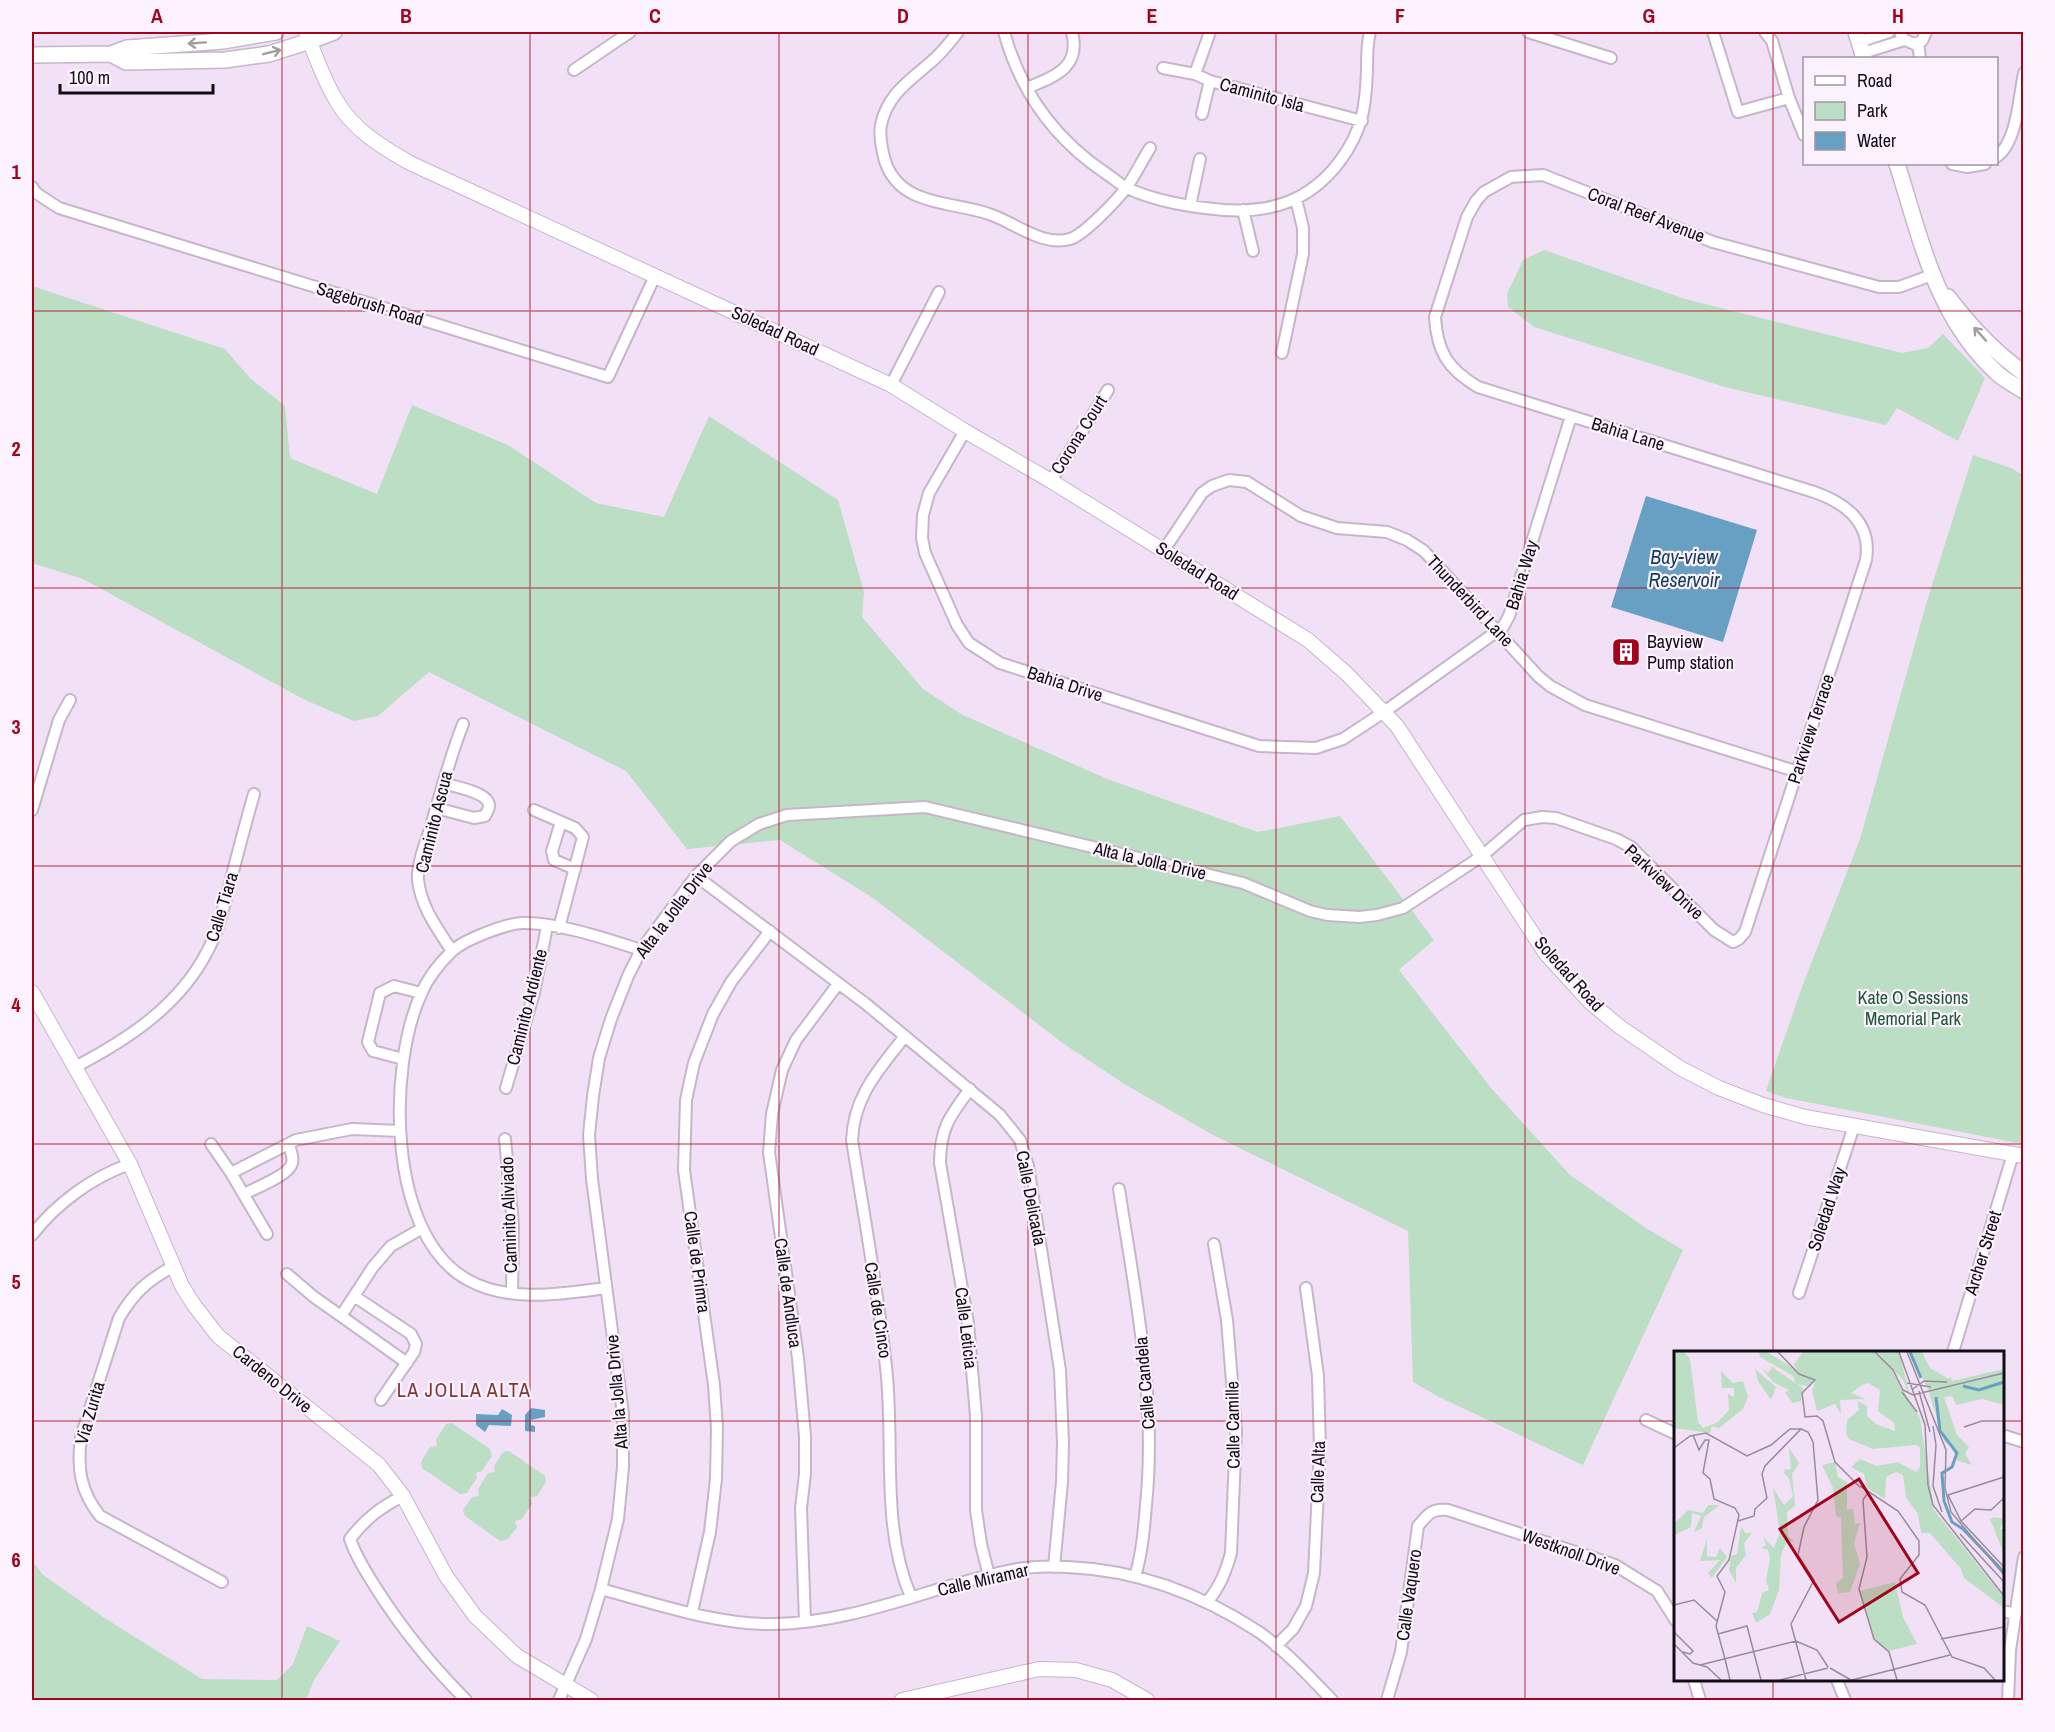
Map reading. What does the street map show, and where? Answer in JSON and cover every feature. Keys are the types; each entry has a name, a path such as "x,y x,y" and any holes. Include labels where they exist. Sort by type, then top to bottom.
{"main road":[{"path":"32,55 111,54 127,48 224,41 276,32"},
{"path":"111,54 126,62 225,60 269,54 308,36 334,32"},
{"path":"1897,165 1932,275 1953,321 1997,373 2024,391"},
{"path":"1932,275 1983,339 2024,373"}],"street":[{"path":"574,70 630,32"},
{"path":"958,32 933,61 900,88 887,106 881,126 883,154 892,177 910,193 924,199 991,214 1057,242 1073,238 1087,228 1126,188 1150,148"},
{"path":"1004,32 1010,54 1036,105 1069,145 1083,158 1126,188 1164,201 1190,206 1243,210 1282,206 1296,199 1333,171 1349,148 1362,121 1366,101 1367,49 1370,32"},
{"path":"1027,87 1051,78 1070,62 1074,56 1072,32"},
{"path":"1195,74 1210,32"},
{"path":"1528,32 1611,58"},
{"path":"1713,32 1737,112 1789,98"},
{"path":"1764,32 1772,41 1789,98 1803,133"},
{"path":"1861,46 1889,32"},
{"path":"1861,46 1902,36 1910,44 1918,43 1924,38 1926,32"},
{"name":"Soledad Road","path":"308,36 336,101 351,121 378,144 410,163 891,385 1051,480 1308,640 1347,674 1397,726 1546,954 1591,1003 1620,1027 1680,1068 1719,1088 1763,1105 1804,1117 2018,1155"},
{"path":"1918,43 1920,57"},
{"name":"Caminito Isla","path":"1163,68 1195,74 1210,81 1362,121"},
{"path":"1998,156 2011,138 2024,73"},
{"path":"1202,114 1210,81"},
{"path":"1190,206 1200,159"},
{"path":"1957,165 1967,167 1979,165"},
{"name":"Coral Reef Avenue","path":"1438,309 1467,217 1484,192 1511,177 1543,175 1713,242 1879,287 1899,287 1932,275"},
{"name":"Sagebrush Road","path":"32,188 36,194 59,208 608,377 655,276"},
{"path":"1282,353 1303,254 1303,228 1296,199"},
{"path":"1243,210 1253,251"},
{"path":"891,385 939,292"},
{"name":"Bahia Lane","path":"1438,309 1435,317 1436,334 1441,353 1460,376 1478,387 1829,497 1852,513 1862,525"},
{"name":"Corona Court","path":"1051,480 1108,390"},
{"name":"Bahia Way","path":"1384,712 1503,627 1509,616 1571,416"},
{"name":"Bahia Drive","path":"965,431 929,492 923,515 922,538 925,553 957,625 969,643 1000,663 1259,746 1316,748 1343,739 1384,712"},
{"name":"Thunderbird Lane","path":"1164,550 1202,493 1212,486 1229,480 1247,482 1301,516 1336,528 1387,532 1407,540 1424,551 1538,676 1550,686 1585,705 1798,772"},
{"name":"Parkview Terrace","path":"1745,932 1866,560 1868,548 1862,525"},
{"path":"32,810 59,720 70,700"},
{"name":"Caminito Ascua","path":"452,951 429,916 418,878 443,783 463,724"},
{"path":"436,808 474,818 485,816 489,807 485,798 470,790 443,783"},
{"name":"Calle Tiara","path":"75,1067 143,1026 178,993 195,973 217,929 254,794"},
{"name":"Alta la Jolla Drive","path":"559,1701 586,1639 602,1589 618,1519 623,1467 623,1414 592,1179 590,1135 599,1058 611,1019 641,950 696,876 731,841 759,825 787,815 925,807 1243,883 1310,911 1327,915 1359,917 1403,908 1482,856"},
{"path":"534,810 575,828 582,837 559,928"},
{"name":"Parkview Drive","path":"1482,856 1524,820 1542,817 1556,818 1616,839 1631,847 1713,930 1733,942 1745,932"},
{"path":"561,822 552,850 554,860 575,869"},
{"name":"Calle Delicada","path":"696,876 770,931 970,1089 1000,1115 1014,1131 1023,1148 1028,1166 1060,1370 1062,1472 1054,1567"},
{"path":"606,1288 554,1296 490,1289 460,1275 434,1252 422,1229 407,1184 399,1103 403,1059 421,993 430,977 452,951 480,935 523,923 559,928 641,950"},
{"name":"Caminito Ardiente","path":"506,1088 534,993 548,926"},
{"name":"Calle de Primra","path":"692,1612 710,1532 716,1479 717,1428 714,1385 684,1170 686,1100 694,1063 713,1014 731,982 770,931"},
{"name":"Calle de Andluca","path":"805,1621 801,1508 805,1474 805,1437 798,1358 769,1152 772,1114 782,1070 796,1040 838,984"},
{"path":"403,1059 373,1051 368,1042 380,993 394,986 421,993"},
{"name":"Cardeno Drive","path":"32,992 130,1164 182,1286 218,1336 379,1465 403,1496 446,1576 475,1616 517,1656 591,1701"},
{"name":"Calle de Cinco","path":"905,1036 861,1097 854,1118 852,1140 886,1368 894,1539 904,1580 911,1597"},
{"name":"Calle Leticia","path":"970,1089 948,1119 941,1141 940,1162 968,1323 976,1416 976,1510 989,1576"},
{"name":"Soledad Way","path":"1799,1293 1854,1126"},
{"path":"231,1173 296,1140 352,1129 400,1131"},
{"name":"Caminito Aliviado","path":"505,1138 513,1225 512,1293"},
{"path":"211,1144 267,1234"},
{"path":"244,1194 285,1174 293,1161 289,1144"},
{"name":"Archer Street","path":"1954,1351 2018,1155"},
{"path":"32,1235 41,1223 90,1184 111,1171 130,1164"},
{"name":"Calle Candela","path":"1119,1188 1145,1356 1150,1424 1149,1477 1142,1554 1135,1577"},
{"path":"341,1316 373,1268 391,1246 422,1229"},
{"name":"Calle Camille","path":"1207,1602 1226,1572 1231,1553 1236,1431 1227,1320 1214,1244"},
{"name":"Via Zurita","path":"174,1266 140,1288 119,1318 81,1437 79,1454 82,1488 89,1503 100,1516 222,1582"},
{"path":"287,1275 407,1363"},
{"name":"Calle Alta","path":"1276,1646 1293,1629 1306,1605 1314,1573 1320,1448 1318,1376 1306,1288"},
{"path":"354,1296 411,1334 416,1344 414,1352 381,1400"},
{"path":"1646,1420 1674,1433"},
{"path":"2004,1436 2024,1442"},
{"path":"403,1496 387,1504 364,1521 350,1539 356,1555 398,1622 466,1701"},
{"name":"Calle Vaquero","path":"1387,1701 1401,1652 1418,1526 1429,1512 1439,1509 1448,1510"},
{"name":"Westknoll Drive","path":"1448,1510 1615,1565 1656,1591 1674,1618"},
{"path":"2008,1701 2010,1650 2024,1557"},
{"name":"Calle Miramar","path":"602,1589 717,1620 775,1624 852,1616 911,1597 1020,1568 1099,1569 1169,1585 1207,1602 1260,1633 1298,1665 1332,1701"},
{"path":"2004,1611 2016,1614"},
{"path":"902,1700 1039,1669 1076,1670 1112,1680 1147,1701"},
{"path":"1694,1681 1700,1701"},
{"path":"1837,1681 1845,1701"}],"green space":[{"path":"1544,250 1685,299 1902,353 1928,348 1943,334 1985,378 1958,441 1897,408 1886,425 1725,387 1534,327 1508,307 1507,294 1523,260"},
{"path":"32,286 225,349 250,378 285,406 290,458 377,494 412,405 508,445 596,503 664,517 709,416 838,500 864,592 862,617 923,689 961,714 1107,779 1258,832 1340,816 1434,940 1399,970 1492,1089 1570,1175 1646,1228 1683,1250 1583,1465 1439,1397 1413,1382 1408,1231 1213,1135 1126,1085 1064,1044 873,898 780,840 687,849 626,771 429,672 378,716 354,721 305,700 83,579 32,563"},
{"name":"Kate O Sessions Memorial Park","path":"1973,455 2011,468 2023,475 2023,1144 1786,1098 1766,1091 1803,984 1860,839 1927,601"},
{"path":"452,1423 490,1449 492,1456 482,1471 476,1473 477,1478 467,1493 460,1494 422,1468 421,1462 430,1447 437,1446 436,1440 446,1424"},
{"path":"509,1451 545,1476 546,1482 537,1496 531,1497 532,1504 522,1519 515,1521 517,1527 508,1539 500,1541 465,1516 463,1510 472,1497 479,1496 478,1489 488,1473 495,1472 494,1466 503,1452"},
{"path":"32,1560 43,1575 106,1619 202,1679 277,1680 293,1664 307,1626 340,1641 314,1680 306,1700 32,1700"}],"water":[{"name":"Bay-view Reservoir","path":"1646,496 1757,530 1723,642 1611,607"},
{"path":"531,1408 545,1410 545,1417 531,1420 531,1425 535,1426 535,1432 525,1431 525,1415"},
{"path":"502,1409 512,1415 511,1426 489,1425 485,1432 476,1425 476,1414 498,1415"}],"place":[{"name":"Bayview Pump station","path":"1626,652"}],"district":[{"name":"LA JOLLA ALTA","path":"464,1390"}]}
